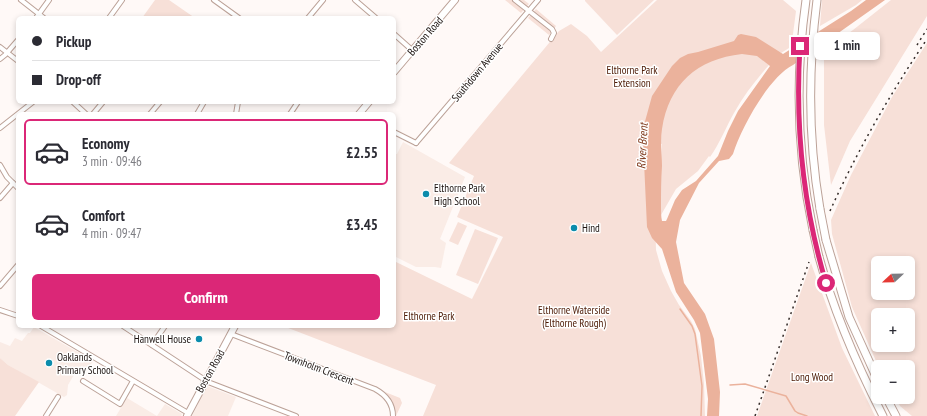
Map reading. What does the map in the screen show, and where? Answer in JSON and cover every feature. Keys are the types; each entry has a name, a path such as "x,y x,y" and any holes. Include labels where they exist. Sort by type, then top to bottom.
{"highway":[{"path":"806,0 799,66 798,94 801,153 806,194 819,257 843,332 859,369 883,416"},
{"path":"817,0 811,63 810,106 814,170 826,240 849,317 871,366"},
{"path":"890,404 896,416"}],"main road":[{"name":"Boston Road","path":"396,70 455,0"},
{"name":"Boston Road","path":"187,415 234,328"}],"street":[{"path":"21,0 42,16"},
{"path":"39,14 49,0"},
{"path":"110,16 122,0"},
{"path":"214,0 236,16"},
{"path":"310,16 323,0"},
{"path":"355,0 374,16"},
{"path":"515,0 528,12 552,29 554,33 551,39"},
{"name":"Southdown Avenue","path":"396,133 417,144 538,0"},
{"path":"396,36 412,50"},
{"path":"0,59 8,53 16,43"},
{"path":"0,46 16,59"},
{"path":"20,112 30,104"},
{"path":"75,104 84,112"},
{"path":"95,112 101,104"},
{"path":"152,112 158,104"},
{"path":"0,128 16,116"},
{"path":"0,165 16,186"},
{"path":"0,198 13,183"},
{"path":"0,286 16,266"},
{"path":"0,310 16,315"},
{"path":"44,328 187,415"},
{"path":"126,328 208,382 296,416"},
{"path":"152,345 164,328"},
{"name":"Townholm Crescent","path":"231,334 375,390 387,397 391,404 393,416"},
{"path":"83,381 120,404 133,381"},
{"path":"46,416 58,397"}],"shaded area":[{"path":"866,0 885,0 784,71 775,80 757,104 749,118 733,154 729,159 719,161 699,183 680,220 676,242 684,283 705,314 714,339 720,392 719,416 707,416 708,399 700,333 694,320 676,292 662,249 652,238 647,227 643,140 644,125 652,96 672,66 680,58 688,54 734,41 738,35 741,34 756,37 783,54","holes":["742,54 757,56 770,66 738,111 718,156 696,181 682,190 675,200 666,221 662,221 661,134 671,99 688,76 699,68 726,57"]},
{"name":"Elthorne Park High School","path":"403,142 465,177 440,239 446,243 441,268 416,267 396,257 397,154"},
{"name":"Oaklands Primary School","path":"33,328 36,328 93,361 83,377 75,373 68,385 67,395 64,397 8,365 0,358 0,342 10,346 15,338 22,341 28,333 30,333"},
{"path":"207,386 236,397 228,416 192,416"},
{"path":"127,398 157,416 116,416"},
{"path":"165,404 182,414 181,416 157,416"}],"green space":[{"path":"155,0 169,0 192,16 150,16 143,16"},
{"path":"505,0 524,0 529,4 521,13"},
{"path":"585,0 654,0 617,35"},
{"name":"Elthorne Waterside (Elthorne Rough)","path":"657,0 783,0 796,11 792,42 790,43 789,48 781,53 780,52 767,63 769,65 742,100 710,157 709,156 698,171 676,189 661,215 660,187 662,144 653,141 656,250 662,271 671,291 695,329 701,356 705,416 423,416 436,385 288,328 396,328 396,262 472,299 503,237 457,217 474,176 449,163 559,31 571,24 587,36 601,52"},
{"path":"822,0 862,0 820,26"},
{"path":"891,0 927,0 927,16 850,141 831,185 824,125 824,51"},
{"path":"536,9 556,26 549,35 528,18"},
{"path":"927,43 927,416 912,416 899,404 915,404 915,360 876,360 872,352 915,352 915,308 871,308 871,349 852,307 832,234 831,220 851,175 892,97"},
{"path":"458,222 467,226 458,245 449,241"},
{"path":"475,229 498,238 478,284 456,275"},
{"name":"Long Wood","path":"811,263 842,348 875,416 757,416"},
{"path":"0,358 8,365 39,382 15,416 0,416"},
{"path":"385,392 400,398 402,403 396,416 392,403"}],"waterway":[{"path":"680,309 692,326 695,334 702,386 701,416"},
{"path":"730,385 745,384 786,396 795,411 807,416"}],"railway":[{"path":"917,45 927,29"},
{"path":"830,211 851,167 875,123 927,39"},
{"path":"755,416 809,262"}],"place":[{"name":"Elthorne Park High School","path":"426,194"},
{"name":"Hind","path":"574,228"},
{"name":"Hanwell House","path":"199,339"},
{"name":"Oaklands Primary School","path":"49,363"}],"route":[{"path":"800,46 798,94 803,178 807,204 826,283"}],"park label":[{"name":"Elthorne Park Extension","path":"632,76"},
{"name":"Elthorne Park","path":"429,316"}],"water label":[{"name":"River Brent","path":"642,146"}]}
